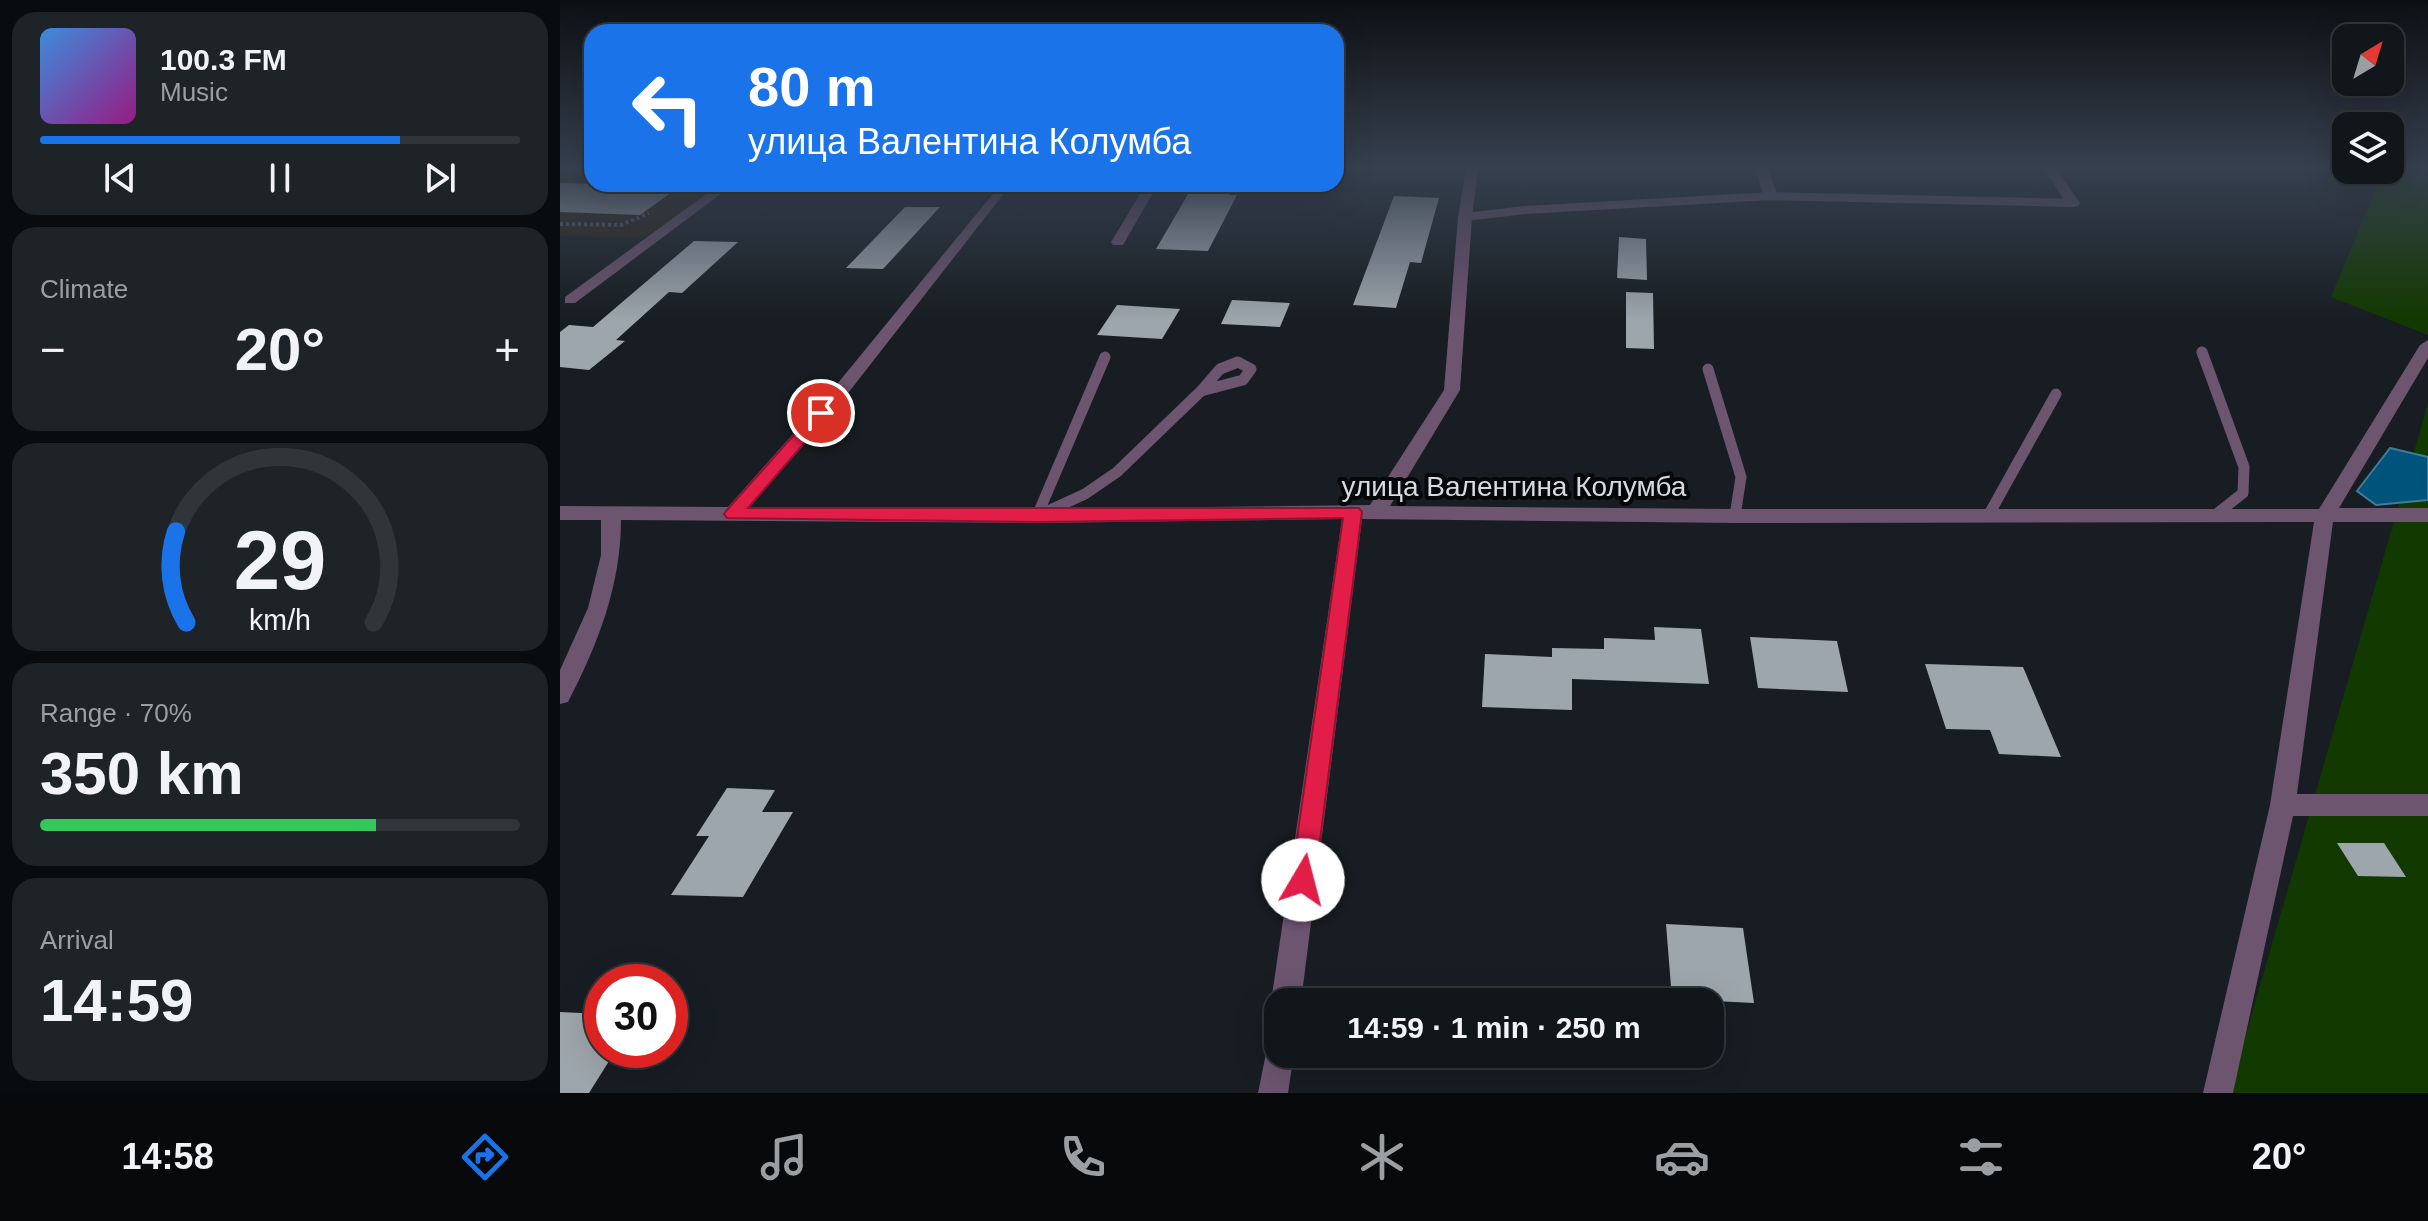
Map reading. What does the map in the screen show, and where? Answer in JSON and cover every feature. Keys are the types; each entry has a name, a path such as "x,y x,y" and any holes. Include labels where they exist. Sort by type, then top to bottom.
{"street":[{"path":"570,300 680,219"},
{"path":"733,514 839,393 976,219"},
{"path":"1118,242 1131,219"},
{"path":"1288,988 1365,512 1452,390 1465,219"},
{"path":"2218,1093 2283,805 2324,517 2428,345"},
{"name":"улица Валентина Колумба","path":"560,513 1037,516 1365,512 1735,516 2428,515"},
{"path":"560,695 599,608 611,555 611,513"},
{"path":"2283,805 2428,805"},
{"path":"1273,1093 1277,1068"}],"lane":[{"path":"2202,352 2244,467 2243,493 2214,516"},
{"path":"1037,516 1105,357"},
{"path":"1708,369 1741,477 1735,516"},
{"path":"1037,516 1085,494 1117,472 1201,391"},
{"path":"1988,516 2056,394"}],"path":[{"path":"560,224 621,225 635,219"}],"shaded area":[{"path":"560,219 672,219 646,238 560,236"}],"green space":[{"path":"2364,219 2428,219 2428,335 2331,297"},
{"path":"2428,403 2428,1093 2229,1093"}],"water":[{"path":"2390,448 2428,457 2428,500 2376,505 2357,491"}],"building":[{"path":"893,219 929,219 883,269 846,268"},
{"path":"1174,219 1225,219 1208,251 1156,249"},
{"path":"1385,219 1433,219 1421,263 1410,262 1396,308 1353,305"},
{"path":"1619,237 1646,239 1647,280 1617,278"},
{"path":"694,241 738,242 682,293 669,292 616,340 625,341 589,370 560,367 560,332 569,325 593,327"},
{"path":"1626,292 1653,293 1654,349 1626,348"},
{"path":"1232,300 1290,303 1280,327 1221,324"},
{"path":"1117,305 1180,309 1162,339 1097,335"},
{"path":"1654,627 1701,629 1709,684 1572,679 1572,710 1482,707 1485,654 1552,657 1552,648 1604,649 1604,638 1655,640"},
{"path":"1750,637 1837,641 1848,692 1758,688"},
{"path":"1925,664 2023,667 2061,757 1999,754 1990,730 1946,729"},
{"path":"727,788 775,790 762,812 793,812 743,897 671,895 709,836 696,836"},
{"path":"2337,843 2384,843 2406,877 2358,876"},
{"path":"1666,924 1743,928 1754,1003 1724,1002 1724,988 1671,988"},
{"path":"560,1012 584,1013 584,1068 605,1068 589,1093 560,1093"}],"route":[{"path":"821,413 733,514 1037,516 1353,512 1303,880"}]}
